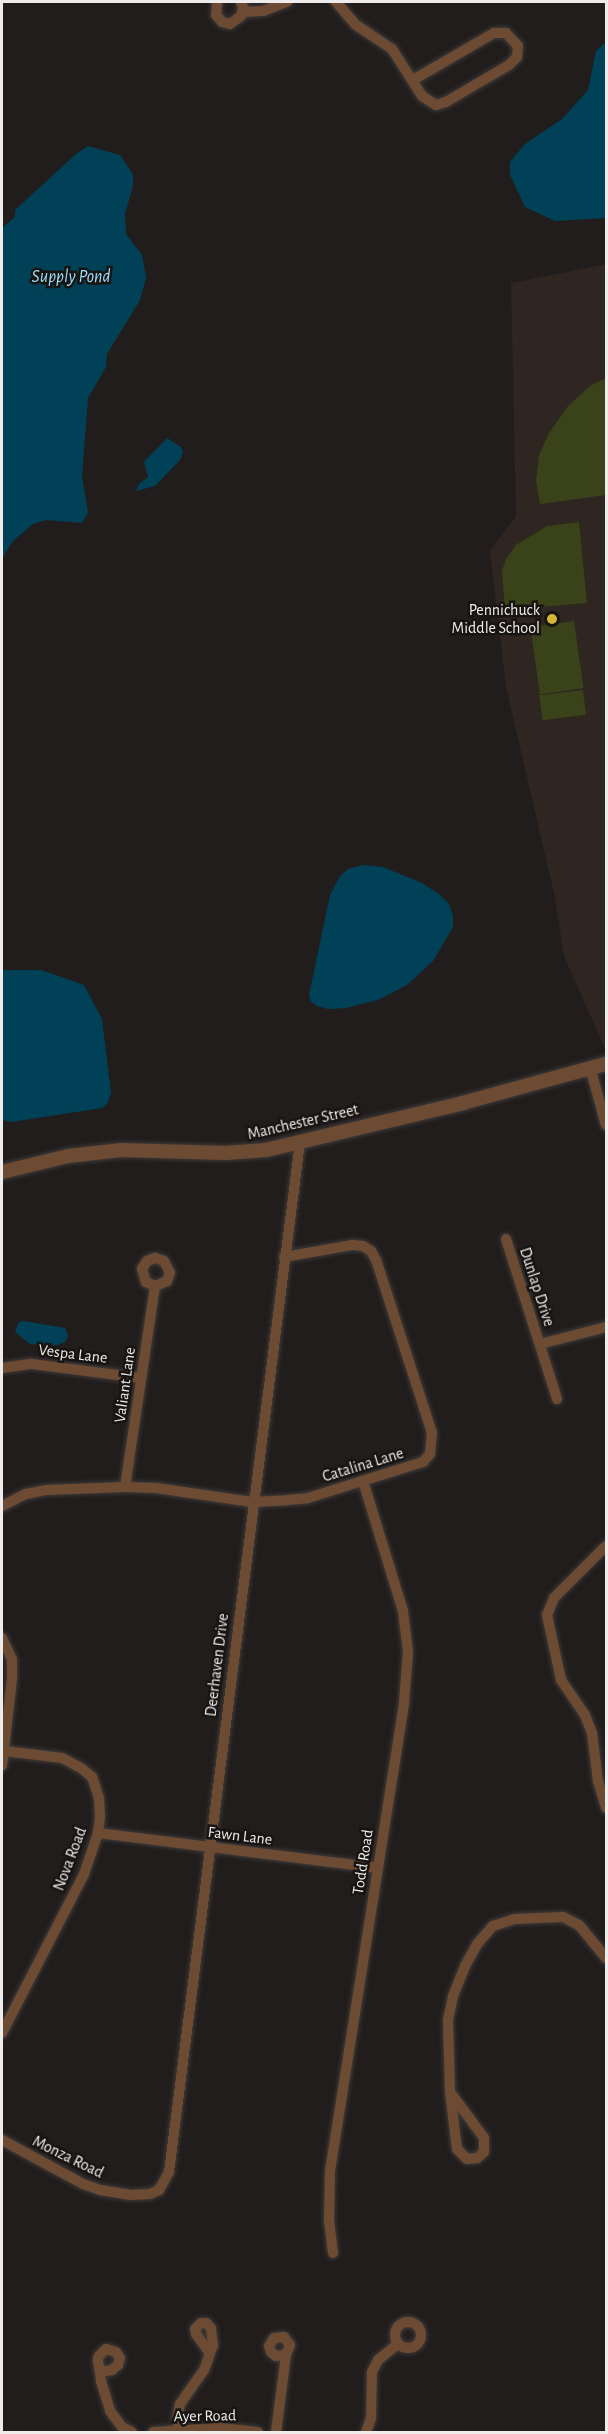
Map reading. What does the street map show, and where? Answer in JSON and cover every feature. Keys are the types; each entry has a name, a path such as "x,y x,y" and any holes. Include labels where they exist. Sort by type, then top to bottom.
{"street":[{"path":"217,2 215,11 222,22 235,22 242,7 263,11 288,2"},
{"path":"336,2 356,25 392,49 425,100 441,104 509,66 517,57 518,46 506,33 494,33 413,80"},
{"name":"Manchester Street","path":"2,1172 91,1153 145,1150 240,1153 300,1142 463,1103 590,1066 606,1064"},
{"path":"590,1066 606,1125"},
{"name":"Deerhaven Drive","path":"159,2190 165,2182 171,2164 208,1847 300,1142"},
{"name":"Dunlap Drive","path":"506,1239 557,1399"},
{"name":"Catalina Lane","path":"2,1506 26,1494 46,1490 125,1487 156,1488 252,1502 308,1498 423,1462 430,1454 433,1444 429,1423 376,1260 371,1251 363,1246 352,1245 284,1257"},
{"name":"Valiant Lane","path":"125,1487 154,1286"},
{"name":"Dunlap Drive","path":"540,1344 606,1327"},
{"name":"Vespa Lane","path":"2,1368 32,1364 141,1378"},
{"name":"Todd Road","path":"333,2253 329,2222 330,2170 404,1702 408,1652 403,1611 363,1481"},
{"path":"606,1546 554,1598 547,1615 561,1680 585,1715 592,1733 598,1781 606,1808"},
{"path":"2,1638 12,1659 2,1764"},
{"name":"Nova Road","path":"2,2032 84,1874 98,1833 99,1798 92,1778 81,1768 62,1758 3,1751"},
{"name":"Fawn Lane","path":"98,1833 378,1868"},
{"path":"450,2091 484,2138 484,2152 477,2158 467,2159 457,2149 450,2091 450,2007 465,1966 478,1943 493,1926 514,1919 563,1917 579,1924 606,1958"},
{"name":"Monza Road","path":"2,2140 83,2184 100,2190 140,2195 159,2190"},
{"path":"366,2433 371,2418 372,2372 378,2360 398,2344"},
{"path":"179,2430 177,2419 180,2403 204,2370 210,2353"},
{"path":"276,2433 286,2355"},
{"path":"100,2372 110,2411 122,2427 132,2433"},
{"name":"Ayer Road","path":"153,2433 221,2428 258,2433"}],"shaded area":[{"name":"Pennichuck Middle School","path":"606,264 605,1049 564,956 554,893 506,687 490,551 516,516 511,283"}],"green space":[{"path":"606,378 606,495 540,504 536,481 539,455 549,433 568,406 590,386"},
{"path":"579,522 587,603 505,610 502,571 506,559 516,545 547,526"},
{"path":"574,621 583,688 540,694 530,627"},
{"path":"583,690 586,715 542,720 539,695"}],"water":[{"path":"606,42 606,218 555,221 525,207 510,175 510,162 525,144 562,119 588,90 596,51"},
{"name":"Supply Pond","path":"88,146 120,155 133,174 133,186 125,214 126,234 142,255 146,278 140,300 107,354 106,367 88,398 82,476 88,513 82,523 46,520 33,524 12,542 2,559 2,228 15,217 15,210 76,154"},
{"path":"167,438 181,447 183,453 180,460 155,486 136,491 139,484 148,477 144,462"},
{"path":"363,865 383,867 422,883 439,894 449,904 453,916 453,927 433,961 407,985 378,1000 346,1008 328,1009 317,1006 311,1002 309,995 330,895 340,876 348,869"},
{"path":"2,970 41,970 84,985 102,1019 111,1093 107,1104 102,1108 11,1122 2,1120"},
{"path":"19,1322 65,1328 68,1336 65,1342 57,1345 30,1344 15,1332"}],"place":[{"name":"Pennichuck Middle School","path":"552,619"}]}
